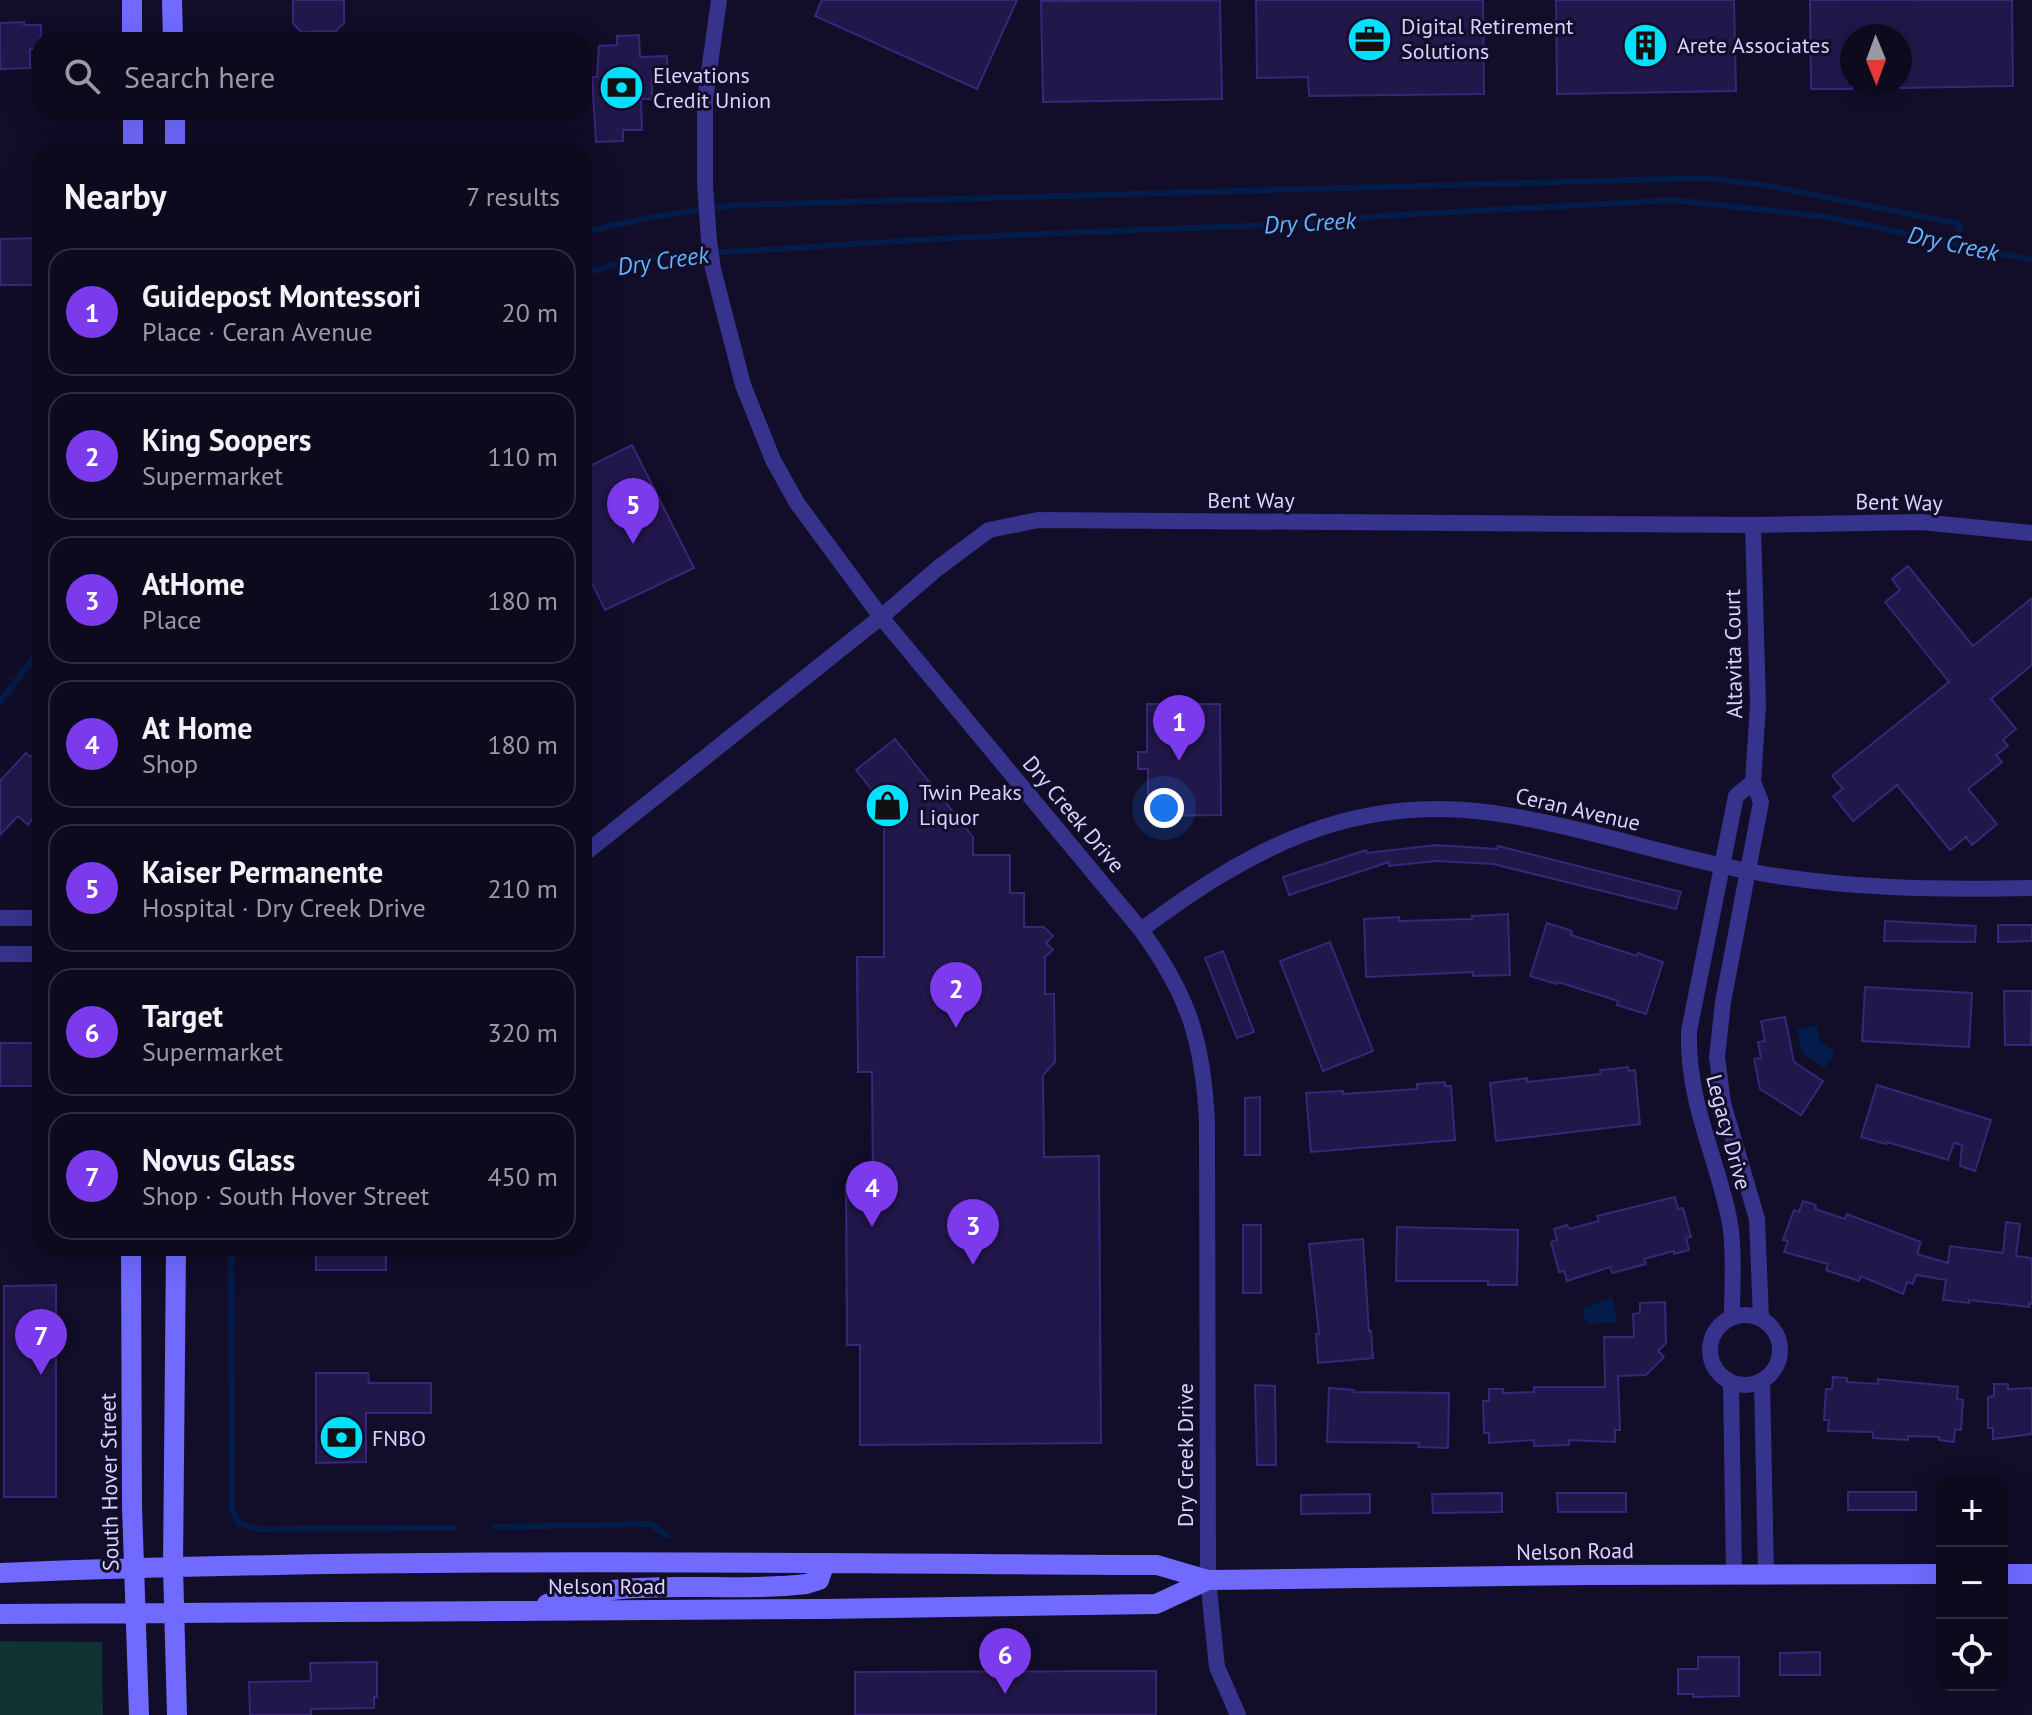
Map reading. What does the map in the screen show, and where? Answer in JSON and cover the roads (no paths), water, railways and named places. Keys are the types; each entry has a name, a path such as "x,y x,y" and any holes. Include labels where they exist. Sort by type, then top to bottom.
{"main road":[{"path":"132,0 132,32"},
{"path":"172,0 173,32"},
{"path":"133,120 133,144"},
{"path":"175,120 175,144"},
{"name":"South Hover Street","path":"131,1256 133,1569 139,1715"},
{"path":"176,1256 173,1567 177,1715"},
{"path":"532,1609 576,1594 615,1588 806,1584 819,1580 825,1563"},
{"name":"Nelson Road","path":"0,1573 173,1567 825,1563 1157,1565 1208,1580 1936,1574"},
{"path":"2008,1574 2032,1574"},
{"name":"Nelson Road","path":"0,1614 1156,1604 1208,1580"}],"street":[{"name":"Dry Creek Drive","path":"719,0 705,109 709,240 713,269 743,385 773,460 797,503 881,617 1141,930 1160,956 1188,1009 1200,1050 1207,1122 1208,1580 1217,1667 1238,1715"},
{"name":"Bent Way","path":"592,848 989,530 1038,520 1753,525 1921,522 2032,533"},
{"name":"Altavita Court","path":"1748,871 1761,802 1753,782 1758,705 1753,525"},
{"name":"Altavita Court","path":"1721,866 1736,796 1753,782"},
{"name":"Ceran Avenue","path":"1141,930 1196,889 1270,847 1340,821 1401,810 1457,809 1508,815 1721,866 1859,886 1949,890 2032,888"},
{"name":"Legacy Drive","path":"1721,866 1696,989 1689,1031 1689,1054 1695,1101 1729,1217 1732,1317"},
{"name":"Legacy Drive","path":"1748,871 1723,1002 1717,1057 1723,1103 1757,1219 1761,1319"},
{"path":"0,918 32,918"},
{"path":"0,954 32,954"},
{"path":"1750,1315 1761,1319 1774,1331 1780,1349 1776,1368 1762,1381 1743,1385 1731,1383 1716,1371 1709,1349 1718,1327 1732,1317 1750,1315"},
{"path":"1762,1381 1766,1574"},
{"path":"1731,1383 1734,1574"}],"water":[{"path":"1817,1025 1820,1041 1835,1052 1825,1068 1802,1053 1797,1029"},
{"path":"1612,1297 1618,1322 1587,1324 1582,1309"}],"waterway":[{"path":"592,230 652,217 736,205 1704,178 1764,185 1960,224 1956,244"},
{"name":"Dry Creek","path":"592,271 635,261 688,254 992,236 1323,223 1380,216 1674,200 1827,217 2032,260"},
{"name":"Dry Creek","path":"0,702 32,660"},
{"path":"231,1256 232,1510 239,1523 258,1529 453,1528"},
{"path":"495,1527 651,1524 667,1536"}],"place":[{"name":"Digital Retirement Solutions","path":"1370,39"},
{"name":"Arete Associates","path":"1646,45"},
{"name":"Elevations Credit Union","path":"622,88"},
{"name":"Kaiser Permanente","path":"633,544"},
{"name":"Guidepost Montessori","path":"1179,761"},
{"name":"Twin Peaks Liquor","path":"888,805"},
{"name":"King Soopers","path":"956,1028"},
{"name":"At Home","path":"872,1227"},
{"name":"AtHome","path":"973,1265"},
{"name":"Novus Glass","path":"41,1375"},
{"name":"FNBO","path":"341,1438"},
{"name":"Target","path":"1005,1694"}]}
